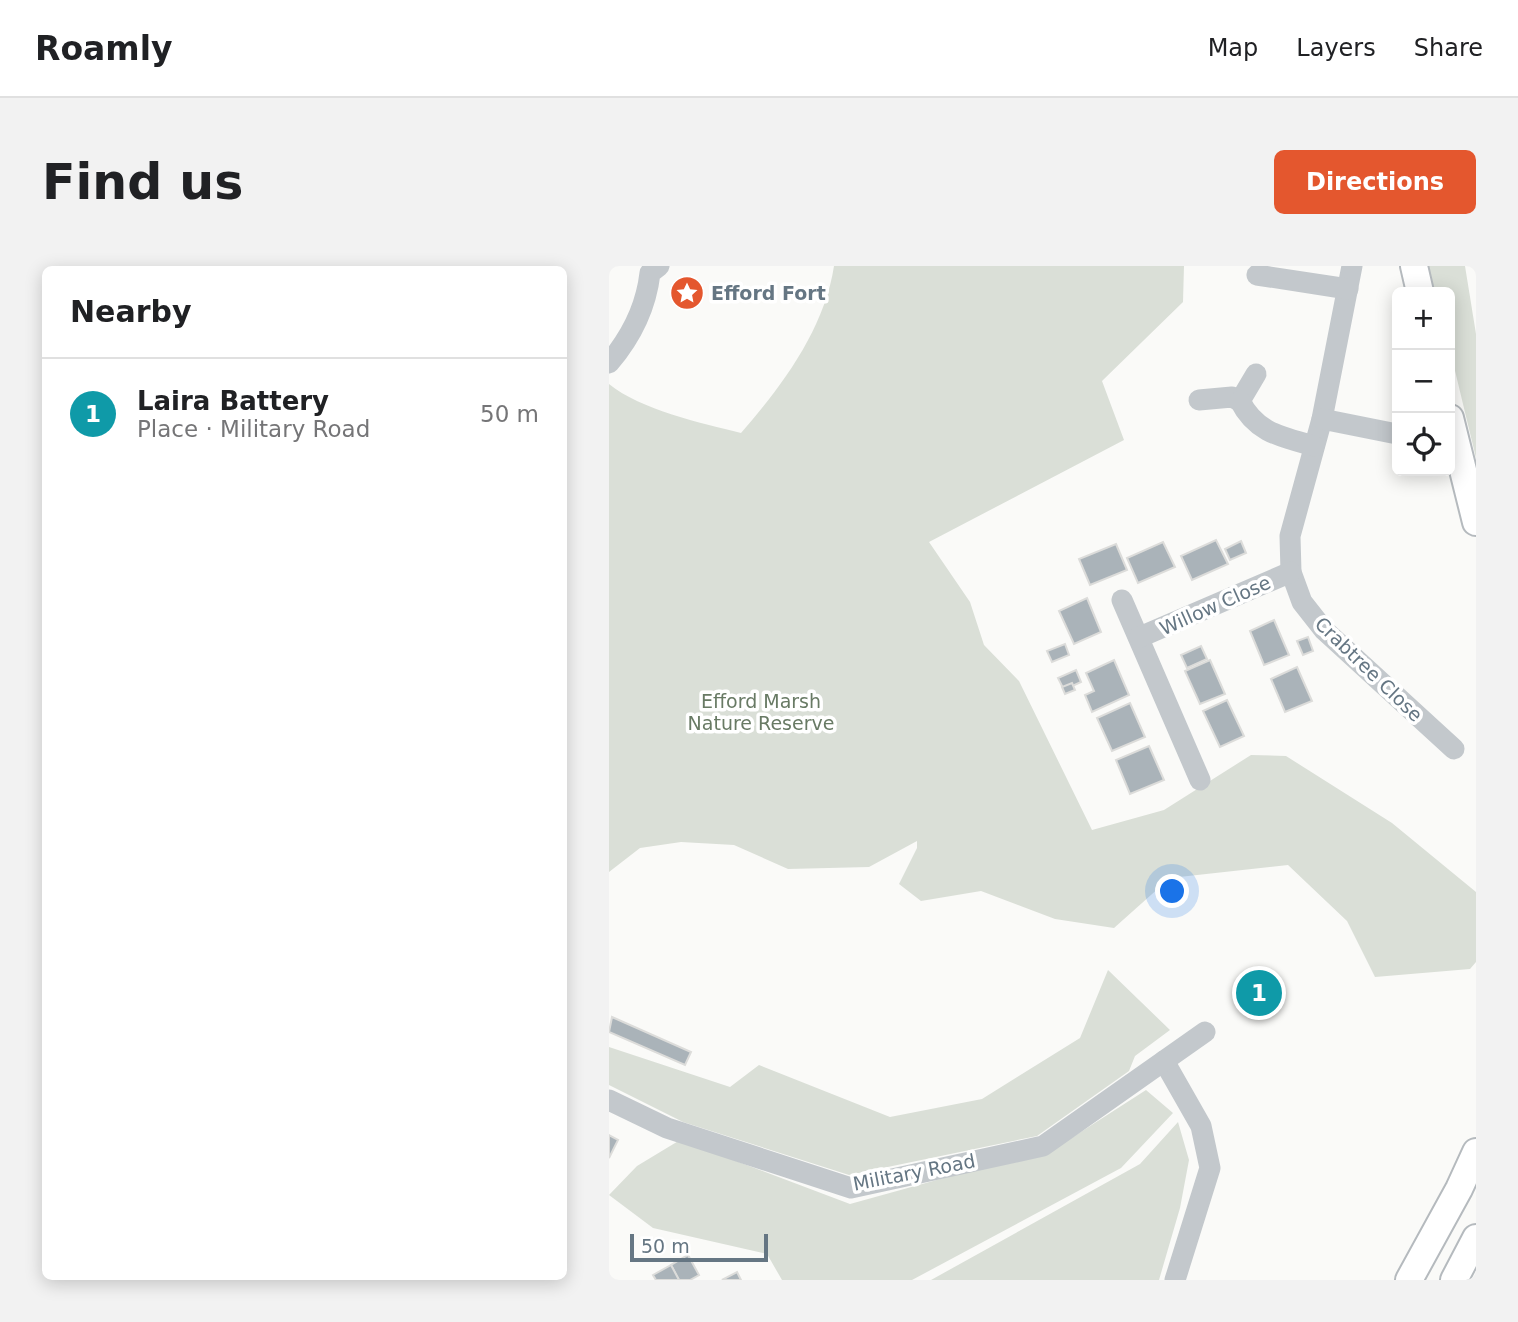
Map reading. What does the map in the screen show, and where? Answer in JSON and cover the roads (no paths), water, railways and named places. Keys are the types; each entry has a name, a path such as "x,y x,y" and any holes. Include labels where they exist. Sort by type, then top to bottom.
{"main road":[{"path":"1414,266 1419,287"},
{"path":"1455,448 1476,522"},
{"path":"1409,1280 1476,1152"},
{"path":"1454,1280 1476,1238"}],"street":[{"path":"609,363 625,345 646,302 650,273 659,266"},
{"name":"Crabtree Close","path":"1352,266 1322,419 1290,537 1291,572 1302,601 1324,630 1454,749"},
{"path":"1257,275 1284,289 1347,289"},
{"path":"1240,401 1256,374"},
{"path":"1199,400 1232,397 1240,401 1250,420 1261,428 1314,446"},
{"path":"1322,419 1392,433"},
{"name":"Willow Close","path":"1140,637 1291,572"},
{"name":"Willow Close","path":"1122,600 1200,780"},
{"name":"Military Road","path":"609,1100 667,1128 851,1188 1043,1146 1205,1032"},
{"path":"1164,1062 1201,1126 1210,1168 1175,1280"}],"place":[{"name":"Efford Fort","path":"687,293"},
{"name":"Laira Battery","path":"1259,993"}],"park label":[{"name":"Efford Marsh Nature Reserve","path":"761,712"}]}
